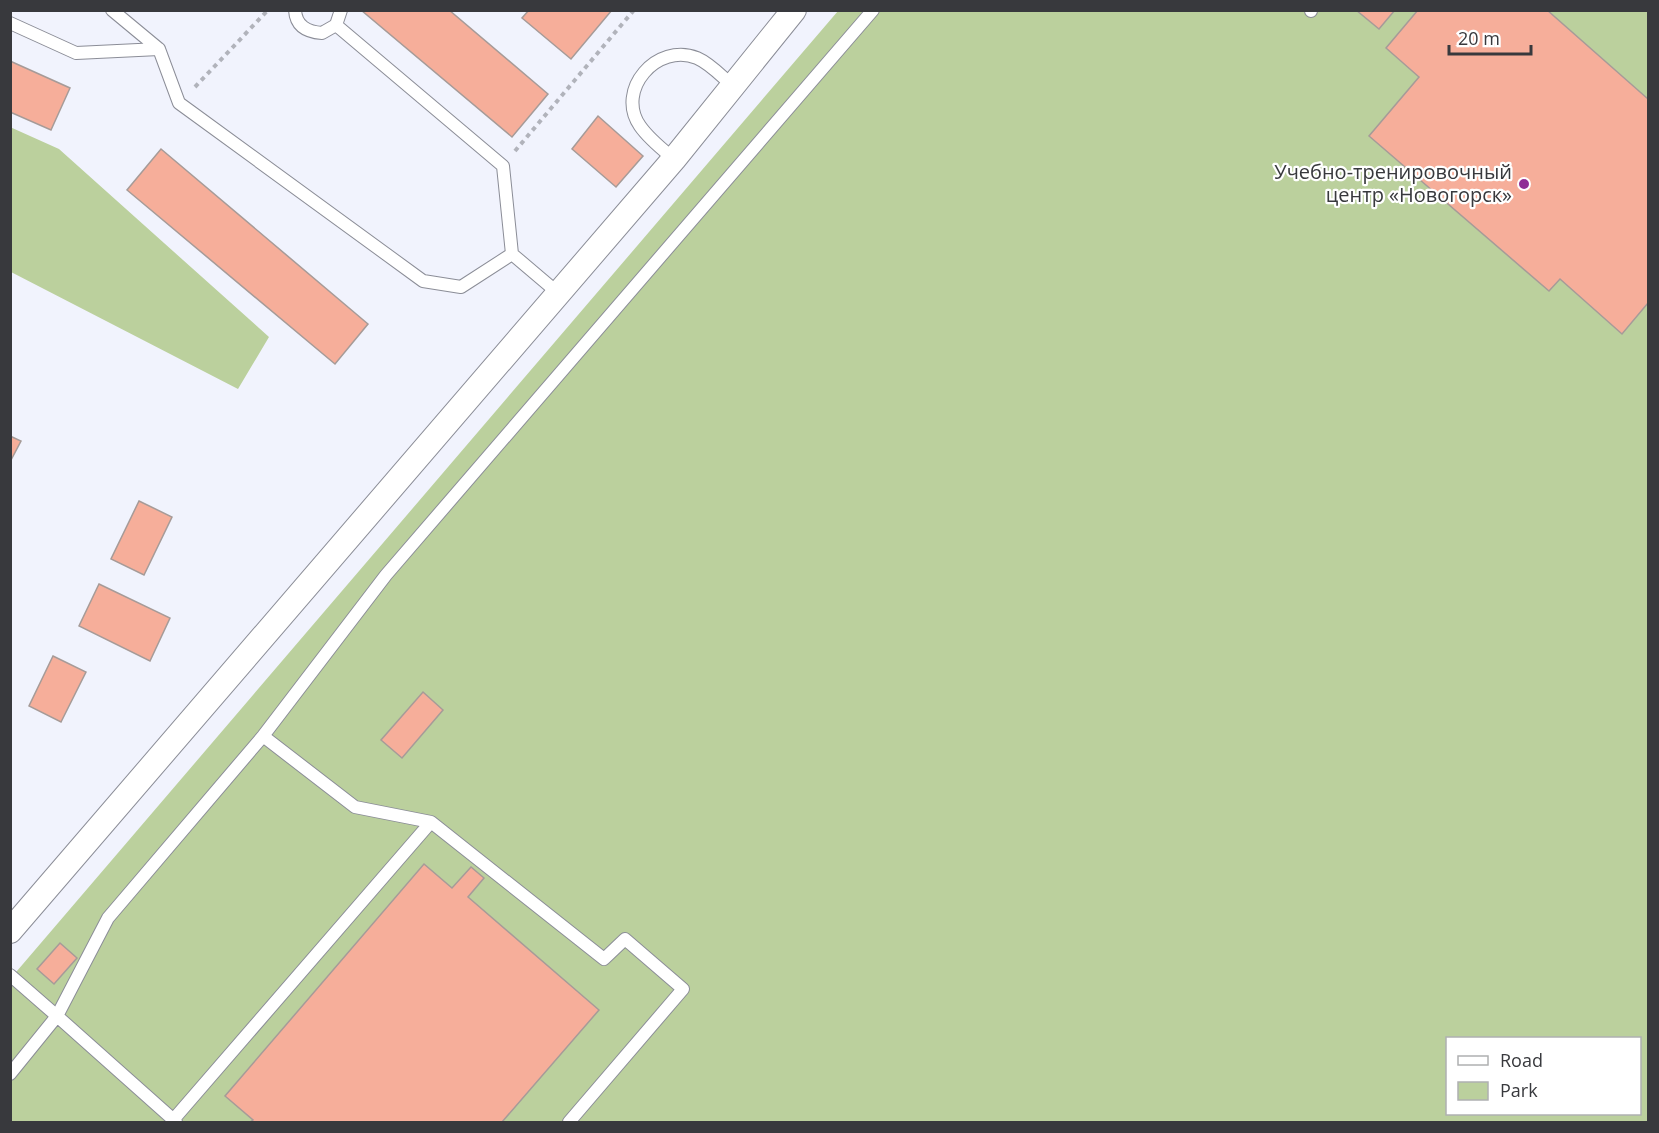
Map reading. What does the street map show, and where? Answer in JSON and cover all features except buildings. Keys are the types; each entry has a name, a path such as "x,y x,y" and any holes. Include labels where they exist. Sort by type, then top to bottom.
{"street":[{"path":"10,931 674,159 794,10"}],"lane":[{"path":"112,10 159,49 179,103 423,281 462,286 512,254"},
{"path":"295,10 299,24 313,33 322,33 336,25 341,10"},
{"path":"10,1074 57,1016 108,918 263,736 386,575 873,10"},
{"path":"10,23 76,53 159,49"},
{"path":"336,25 503,166 512,254 558,293"},
{"path":"674,159 639,125 633,110 633,93 639,78 649,66 663,58 679,55 696,58 734,87"},
{"path":"263,736 355,807 431,822 604,959 625,939 683,989 569,1122"},
{"path":"10,975 175,1121 431,822"}],"path":[{"path":"179,103 244,38 268,10"},
{"path":"503,166 634,10"}],"green space":[{"path":"838,11 1648,11 1648,1122 11,1122 11,978"},
{"path":"10,127 59,149 269,337 238,389 11,272"}],"place":[{"name":"Учебно-тренировочный центр «Новогорск»","path":"1524,184"}]}
